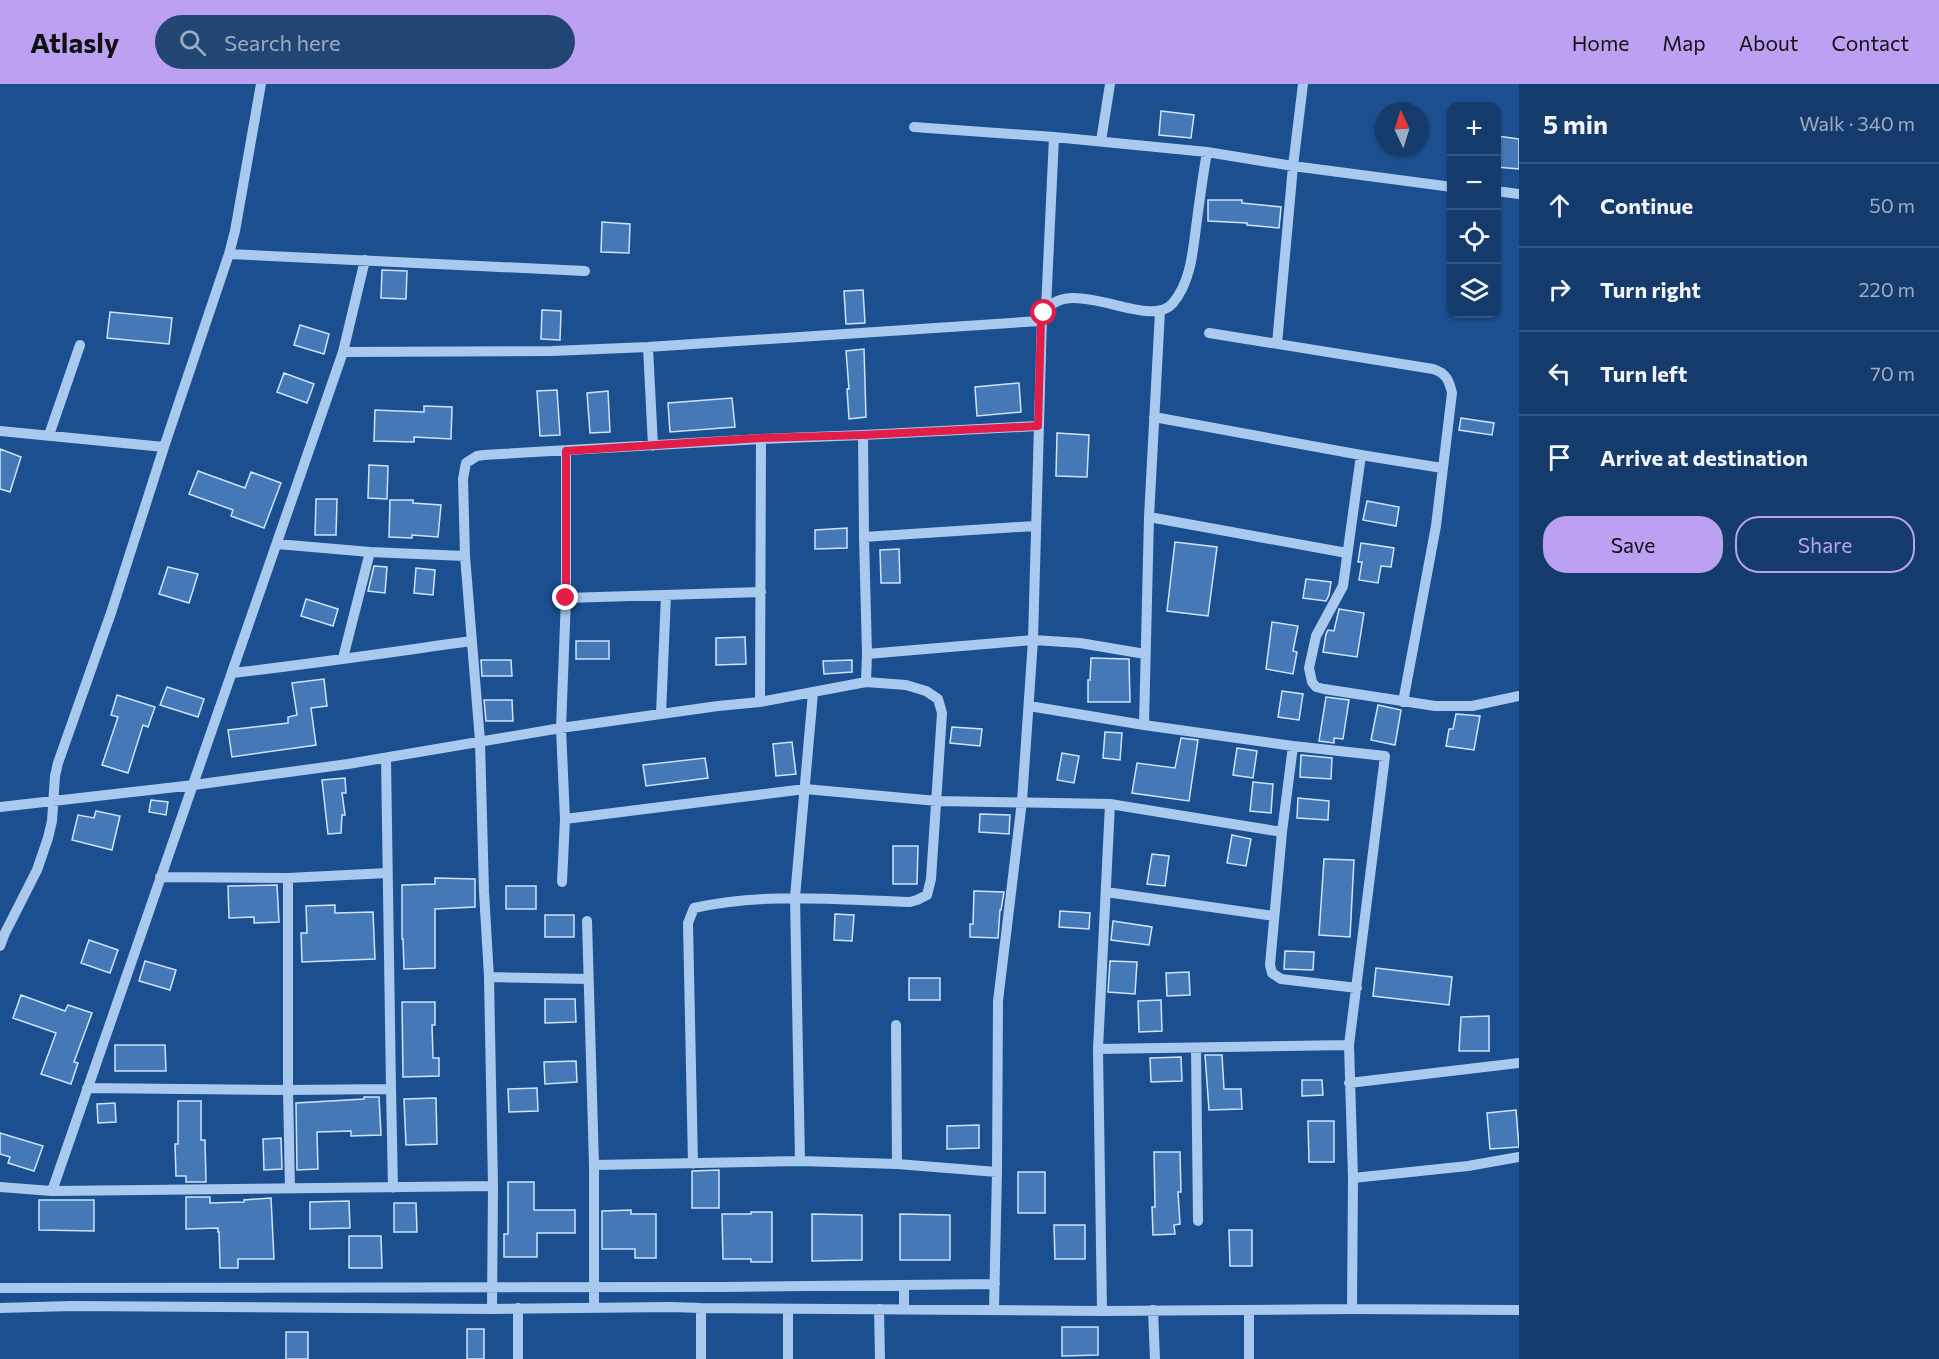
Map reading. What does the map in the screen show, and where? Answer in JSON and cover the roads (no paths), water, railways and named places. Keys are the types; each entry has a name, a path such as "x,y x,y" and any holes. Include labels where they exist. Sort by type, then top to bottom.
{"street":[{"path":"0,946 2,932 38,870 52,821 58,763 104,635 164,447 230,254 261,84"},
{"path":"1101,141 1110,84"},
{"path":"1277,344 1303,84"},
{"path":"914,127 1101,141 1207,152 1447,186"},
{"path":"994,1310 998,1002 1022,801 1029,706 1033,640 1041,321 1046,308 1054,137"},
{"path":"1046,308 1057,301 1076,298 1140,310 1160,311 1168,308 1185,283 1189,271 1207,152"},
{"path":"1501,192 1519,194"},
{"path":"230,254 585,271"},
{"path":"52,1191 343,352 365,260"},
{"path":"1144,725 1149,517 1160,311"},
{"path":"343,352 552,351 648,347 1041,321"},
{"path":"1209,333 1441,371 1449,382 1452,393 1436,526 1403,702"},
{"path":"49,435 80,345"},
{"path":"648,347 654,446"},
{"path":"1154,417 1442,468"},
{"path":"492,1309 493,1186 489,977 480,741 465,556 463,479 466,463 484,454 654,446 761,438 1038,426"},
{"path":"0,431 164,447"},
{"path":"863,435 866,682"},
{"path":"760,702 761,438"},
{"path":"562,882 565,819 561,728 566,598 566,451"},
{"path":"1361,455 1343,586 1316,636 1309,677 1316,687 1324,689 1435,706 1465,707 1519,696"},
{"path":"1149,517 1347,553"},
{"path":"864,537 1035,526"},
{"path":"277,544 370,552 465,556"},
{"path":"343,658 370,552"},
{"path":"566,598 761,591"},
{"path":"661,714 666,595"},
{"path":"867,654 1033,640 1080,643 1145,654"},
{"path":"232,673 314,664 471,641"},
{"path":"0,807 194,785 387,758 561,728 760,702 866,682 915,687 926,691 938,699 942,713 930,890 922,898 910,902 795,897 709,904 694,908 688,923 693,1164"},
{"path":"800,1161 795,897 813,693"},
{"path":"1029,706 1293,746 1385,756 1349,1045 1353,1178 1352,1309"},
{"path":"1293,746 1282,832 1270,965 1274,975 1281,979 1357,988"},
{"path":"387,758 393,1188"},
{"path":"565,819 805,789 937,801 1110,804 1282,832"},
{"path":"1102,1311 1098,1049 1110,804"},
{"path":"160,878 288,878 387,873"},
{"path":"288,878 290,1188"},
{"path":"1106,892 1274,916"},
{"path":"587,921 594,1166 594,1307"},
{"path":"489,977 588,979"},
{"path":"896,1025 897,1164"},
{"path":"1098,1049 1349,1045"},
{"path":"1196,1048 1198,1221"},
{"path":"1349,1083 1519,1063"},
{"path":"87,1088 391,1089"},
{"path":"1353,1178 1468,1166 1519,1157"},
{"path":"594,1166 800,1161 897,1164 997,1172"},
{"path":"0,1187 52,1191 493,1186"},
{"path":"0,1288 492,1288 995,1284"},
{"path":"904,1285 904,1309"},
{"path":"0,1308 72,1306 492,1309 671,1307 1102,1311 1352,1309 1519,1311"},
{"path":"518,1308 518,1359"},
{"path":"701,1308 701,1359"},
{"path":"788,1309 788,1359"},
{"path":"879,1309 880,1359"},
{"path":"1153,1310 1155,1359"},
{"path":"1249,1311 1249,1359"}]}
